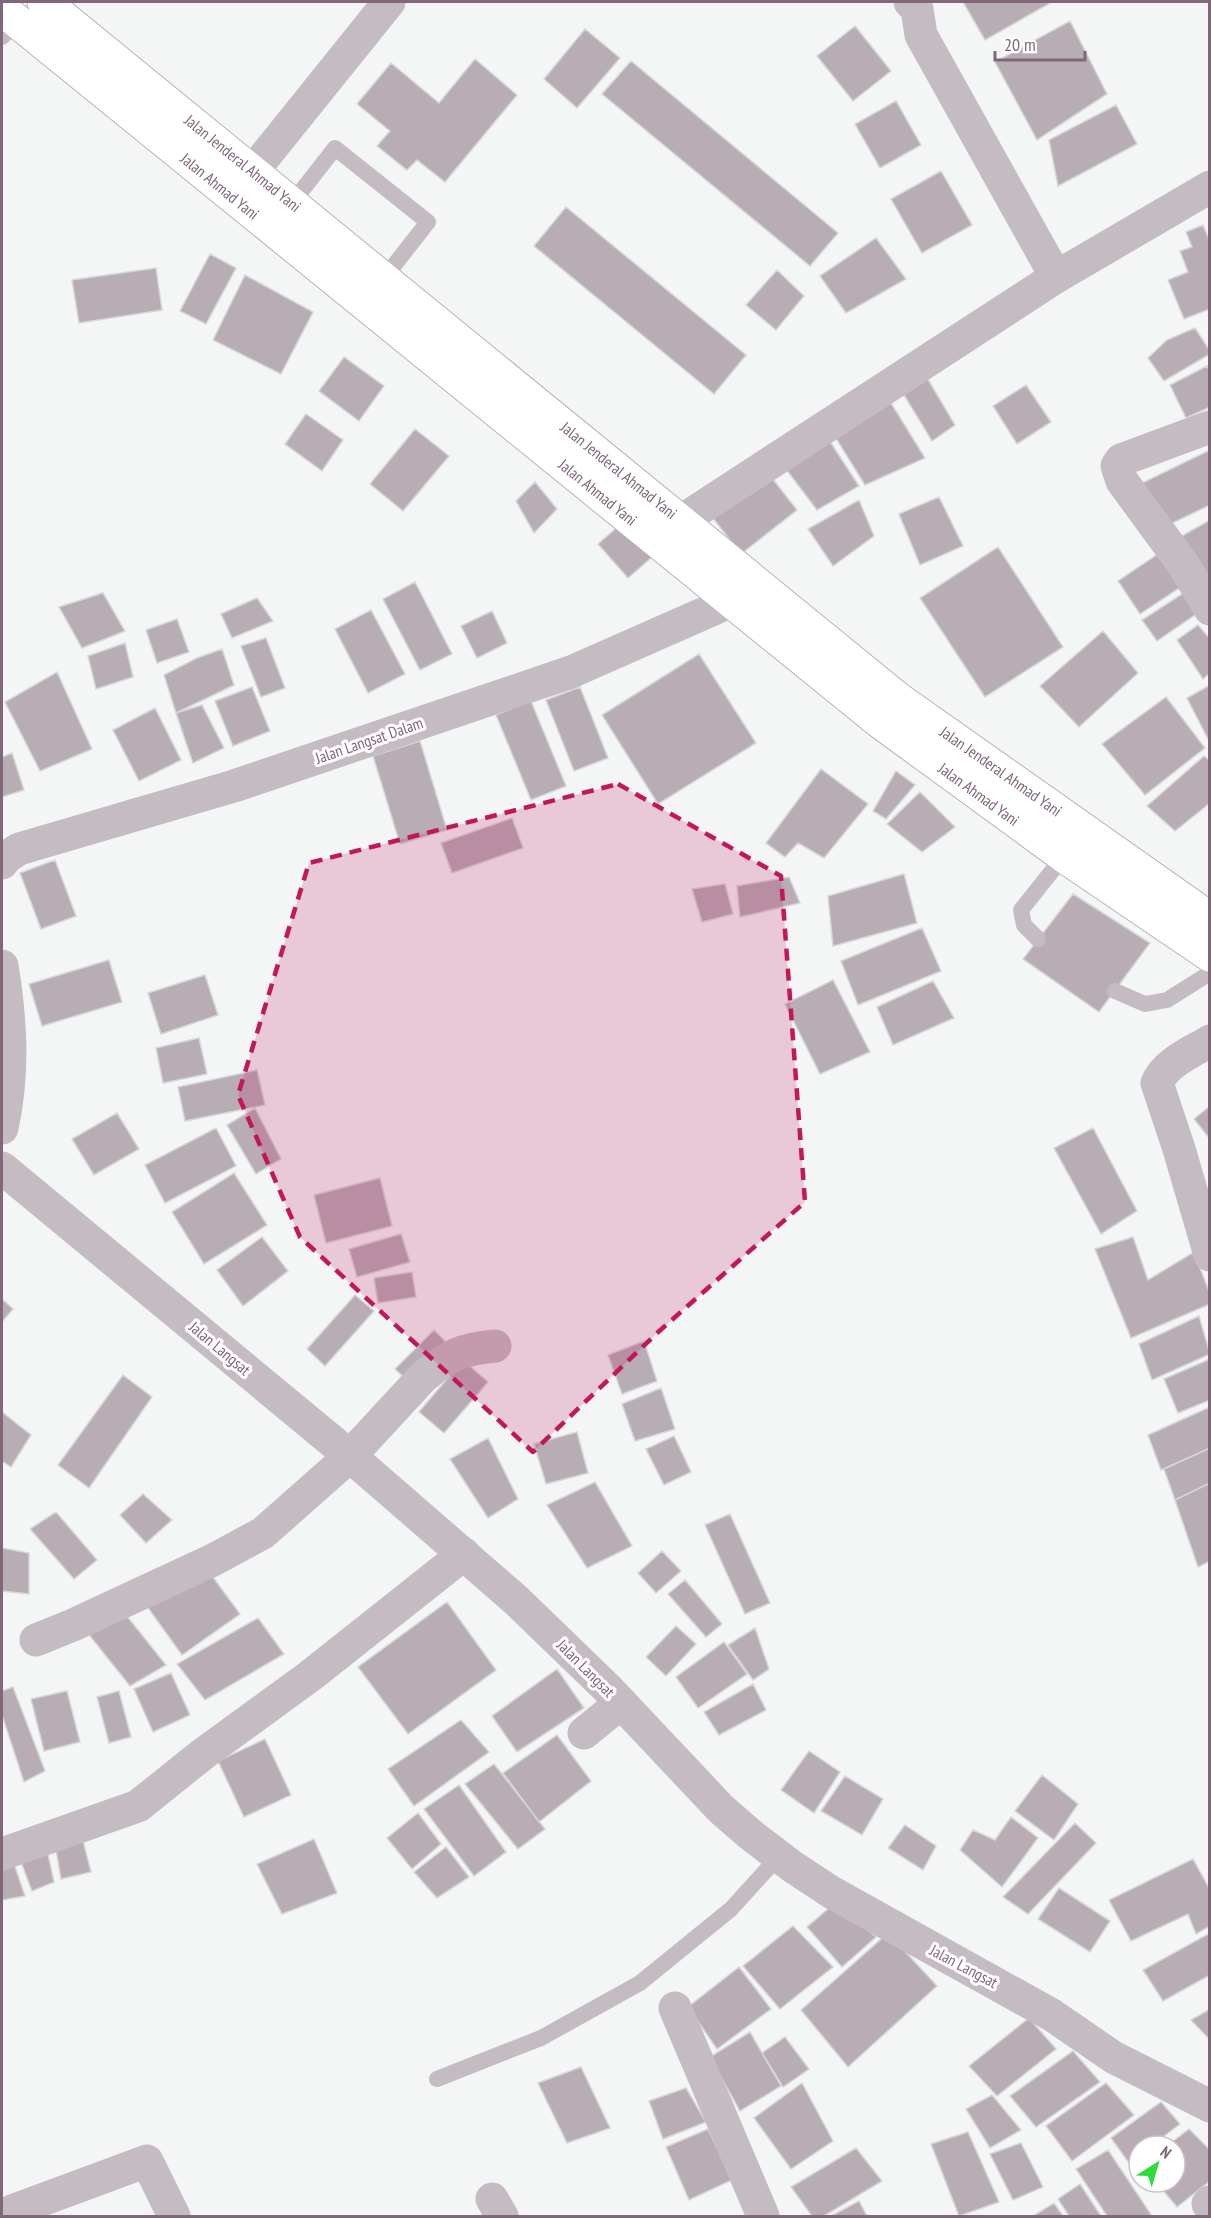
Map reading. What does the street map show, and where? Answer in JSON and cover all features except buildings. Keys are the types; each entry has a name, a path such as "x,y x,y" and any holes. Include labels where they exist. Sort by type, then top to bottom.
{"main road":[{"name":"Jalan Jenderal Ahmad Yani","path":"44,2 254,171 898,699 1209,919"},
{"name":"Jalan Ahmad Yani","path":"7,23 732,601 879,721 1064,856 1209,955"}],"street":[{"path":"254,171 389,2"},
{"path":"910,2 917,9 921,35 1056,277"},
{"path":"681,521 1056,277 1209,187"},
{"path":"1209,427 1121,460 1117,466 1122,481 1185,567 1209,609"},
{"name":"Jalan Langsat Dalam","path":"2,864 7,857 19,849 234,786 571,672 732,601"},
{"path":"2,966 9,1011 11,1065 2,1128"},
{"path":"1209,1041 1168,1067 1157,1083 1179,1149 1209,1256"},
{"name":"Jalan Langsat","path":"2,1168 350,1456 516,1600 621,1703 721,1809 779,1856 831,1892 1052,2015 1113,2057 1209,2106"},
{"path":"36,1640 114,1607 247,1542 270,1527 350,1456 423,1377 451,1355 472,1348 495,1346"},
{"path":"2,1854 138,1806 203,1754 310,1676 464,1554"},
{"path":"584,1733 621,1703"},
{"path":"675,2008 763,2217"},
{"path":"12,2211 147,2161 174,2217"},
{"path":"1209,2202 1209,2207"}],"lane":[{"path":"292,203 335,148 428,222 384,278"},
{"path":"1038,939 1024,925 1021,910 1064,856"},
{"path":"1115,991 1145,1004 1167,1000 1209,973"},
{"path":"437,2079 541,2038 640,1983 731,1909 779,1856"}],"highlighted area":[{"path":"618,784 781,876 805,1202 656,1334 533,1452 300,1237 238,1095 309,863"}]}
